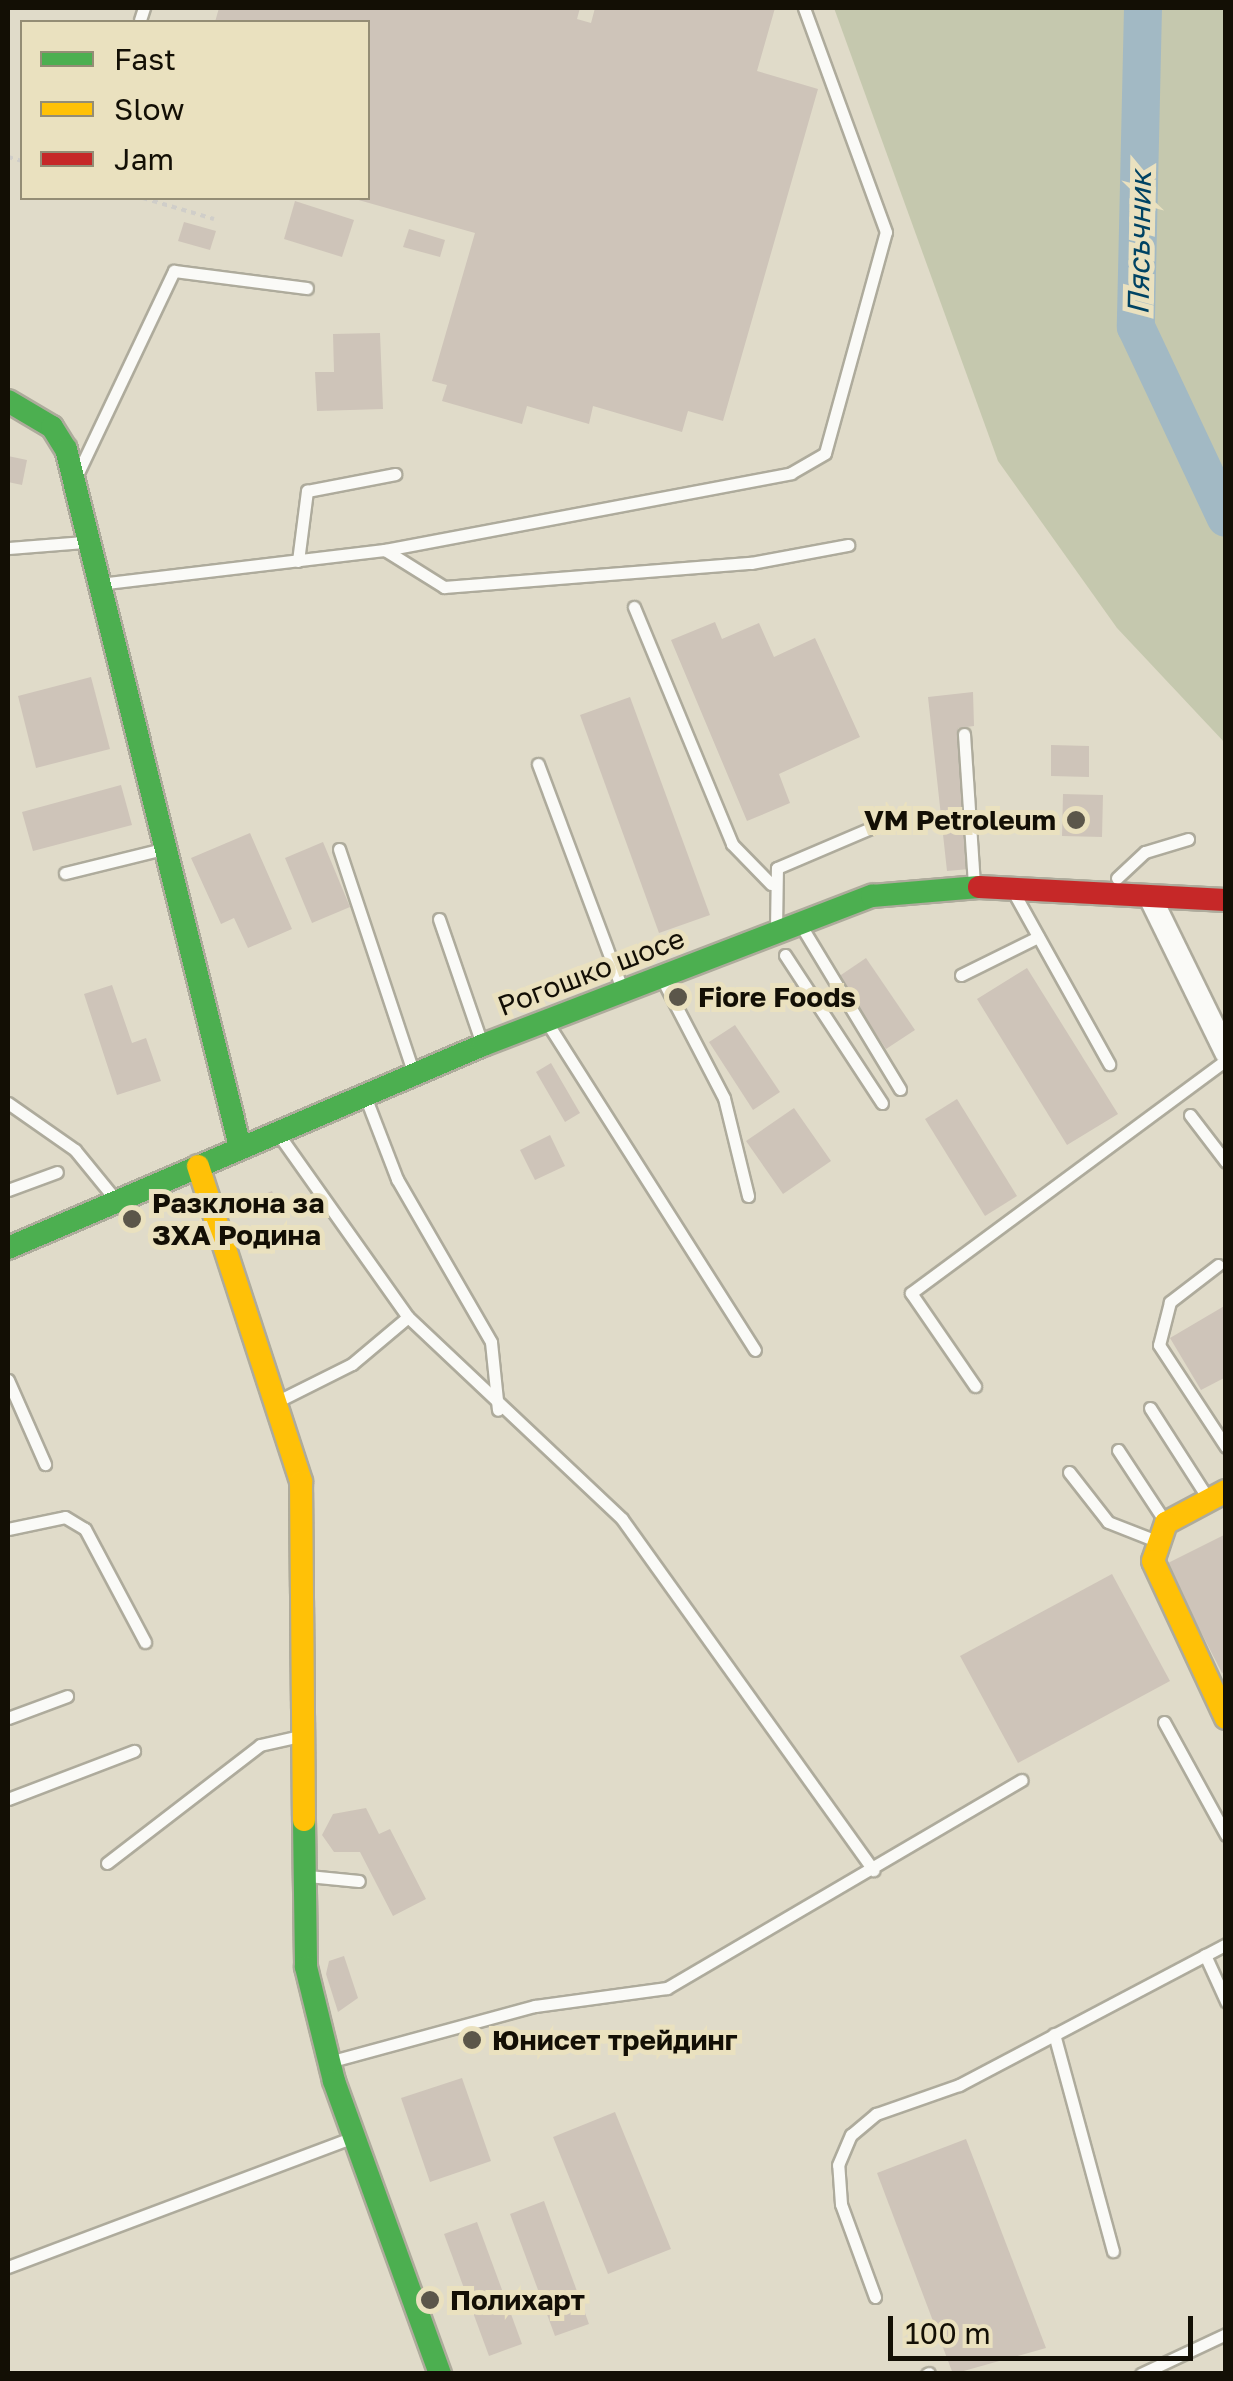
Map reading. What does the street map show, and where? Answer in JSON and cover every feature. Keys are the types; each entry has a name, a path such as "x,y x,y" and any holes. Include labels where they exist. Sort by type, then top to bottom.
{"street":[{"path":"8,401 52,427 74,478 240,1148"},
{"name":"Рогошко шосе","path":"8,1248 483,1045 660,978 781,944 800,924 872,896 974,887 1226,900"},
{"path":"1150,897 1226,1052"},
{"path":"198,1166 278,1401 301,1482 308,1734 299,1876 301,1940 330,2062 440,2374"},
{"path":"1217,1495 1160,1531 1154,1562 1226,1718"}],"lane":[{"path":"98,584 385,550 791,473 825,453 886,232 804,8"},
{"path":"74,478 174,271 307,288"},
{"path":"298,561 307,491 394,474"},
{"path":"8,548 89,541"},
{"path":"385,550 444,586 751,563 848,546"},
{"path":"634,607 732,844 771,884"},
{"path":"964,734 974,887"},
{"path":"538,764 624,992"},
{"path":"871,828 800,854 777,868 771,884 781,944 882,1103"},
{"path":"1117,878 1144,852 1188,839"},
{"path":"65,873 164,849"},
{"path":"338,849 414,1076"},
{"path":"1012,888 1109,1064"},
{"path":"439,919 483,1045"},
{"path":"800,924 900,1089"},
{"path":"962,975 1038,937"},
{"path":"660,978 724,1098 748,1196"},
{"path":"546,1021 756,1350"},
{"path":"975,1386 911,1293 1226,1060"},
{"path":"365,1096 398,1179 491,1342 498,1410"},
{"path":"8,1103 76,1150 116,1201"},
{"path":"1190,1114 1226,1162"},
{"path":"277,1132 408,1318 498,1410 622,1518 873,1870"},
{"path":"8,1190 57,1172"},
{"path":"1218,1264 1170,1302 1160,1345 1226,1447"},
{"path":"278,1401 352,1364 408,1318"},
{"path":"8,1380 46,1464"},
{"path":"1150,1408 1217,1495"},
{"path":"1118,1450 1160,1531"},
{"path":"1069,1472 1108,1522 1160,1531"},
{"path":"8,1529 65,1517 84,1529 145,1642"},
{"path":"8,1718 67,1696"},
{"path":"1164,1722 1226,1835"},
{"path":"108,1862 260,1745 308,1734"},
{"path":"8,1799 134,1752"},
{"path":"330,2062 535,2006 649,1995 873,1870 1021,1780"},
{"path":"299,1876 359,1880"},
{"path":"875,2296 841,2204 838,2165 851,2135 876,2114 959,2085 1226,1944"},
{"path":"1205,1954 1226,2001"},
{"path":"1054,2034 1113,2251"},
{"path":"8,2267 356,2137"},
{"path":"1141,2374 1226,2334"}],"path":[{"path":"150,200 214,219"}],"green space":[{"path":"834,8 1225,8 1225,743 1117,628 998,461"}],"building":[{"path":"219,8 580,8 577,19 591,23 595,8 775,8 757,71 818,89 723,421 688,411 682,432 593,406 589,424 527,406 522,424 442,401 447,385 432,381 475,233 359,200 370,200 370,20 216,20"},
{"path":"295,201 354,220 342,257 284,239"},
{"path":"184,222 216,231 210,250 178,241"},
{"path":"409,229 445,240 440,257 403,247"},
{"path":"380,333 383,409 317,411 315,372 334,372 333,334"},
{"path":"8,456 27,460 22,485 8,482"},
{"path":"715,622 722,639 759,623 774,657 815,638 860,737 779,774 790,803 747,821 671,640"},
{"path":"91,677 110,749 36,768 18,696"},
{"path":"973,692 974,726 958,728 969,869 947,871 928,697"},
{"path":"630,697 710,915 659,933 580,715"},
{"path":"1051,745 1089,746 1089,777 1051,776"},
{"path":"121,785 132,825 33,851 22,812"},
{"path":"1063,794 1103,795 1102,837 1062,836"},
{"path":"250,833 292,929 248,948 234,918 221,924 191,858"},
{"path":"323,842 350,907 312,923 285,858"},
{"path":"866,958 915,1030 886,1049 838,977"},
{"path":"1027,968 1118,1114 1067,1145 977,999"},
{"path":"112,985 132,1043 146,1038 161,1081 117,1095 84,994"},
{"path":"735,1025 780,1092 753,1110 709,1042"},
{"path":"551,1063 580,1113 565,1122 536,1072"},
{"path":"957,1099 1017,1196 985,1216 925,1119"},
{"path":"794,1108 831,1161 783,1194 746,1141"},
{"path":"550,1135 565,1166 535,1180 520,1150"},
{"path":"272,1191 277,1203 259,1211 254,1199"},
{"path":"1226,1305 1226,1377 1201,1390 1170,1338"},
{"path":"1226,1534 1226,1671 1222,1673 1166,1564"},
{"path":"1112,1574 1170,1681 1018,1763 960,1656"},
{"path":"366,1808 379,1834 390,1829 426,1899 393,1916 360,1852 334,1852 322,1835 333,1814"},
{"path":"344,1956 358,1998 338,2012 326,1974 329,1961"},
{"path":"462,2078 491,2161 430,2182 401,2098"},
{"path":"615,2112 671,2249 608,2274 553,2137"},
{"path":"966,2139 1046,2348 953,2374 877,2173"},
{"path":"544,2201 589,2324 555,2336 510,2214"},
{"path":"477,2222 522,2344 489,2356 444,2234"}],"waterway":[{"name":"Пясъчник","path":"1143,8 1136,327 1226,518"}],"traffic: fast":[{"path":"8,401 52,427 66,449 240,1147"},
{"path":"8,1248 483,1045 872,896 979,887"},
{"path":"304,1820 306,1967 334,2081 440,2374"}],"traffic: slow":[{"path":"198,1166 301,1482 304,1820"},
{"path":"1226,1491 1166,1523 1153,1561 1226,1718"}],"traffic: jam":[{"path":"979,887 1226,900"}],"place":[{"name":"VM Petroleum","path":"1076,820"},
{"name":"Fiore Foods","path":"678,997"},
{"name":"Разклона за ЗХА Родина","path":"132,1219"},
{"name":"Юнисет трейдинг","path":"472,2040"},
{"name":"Полихарт","path":"430,2300"}]}
